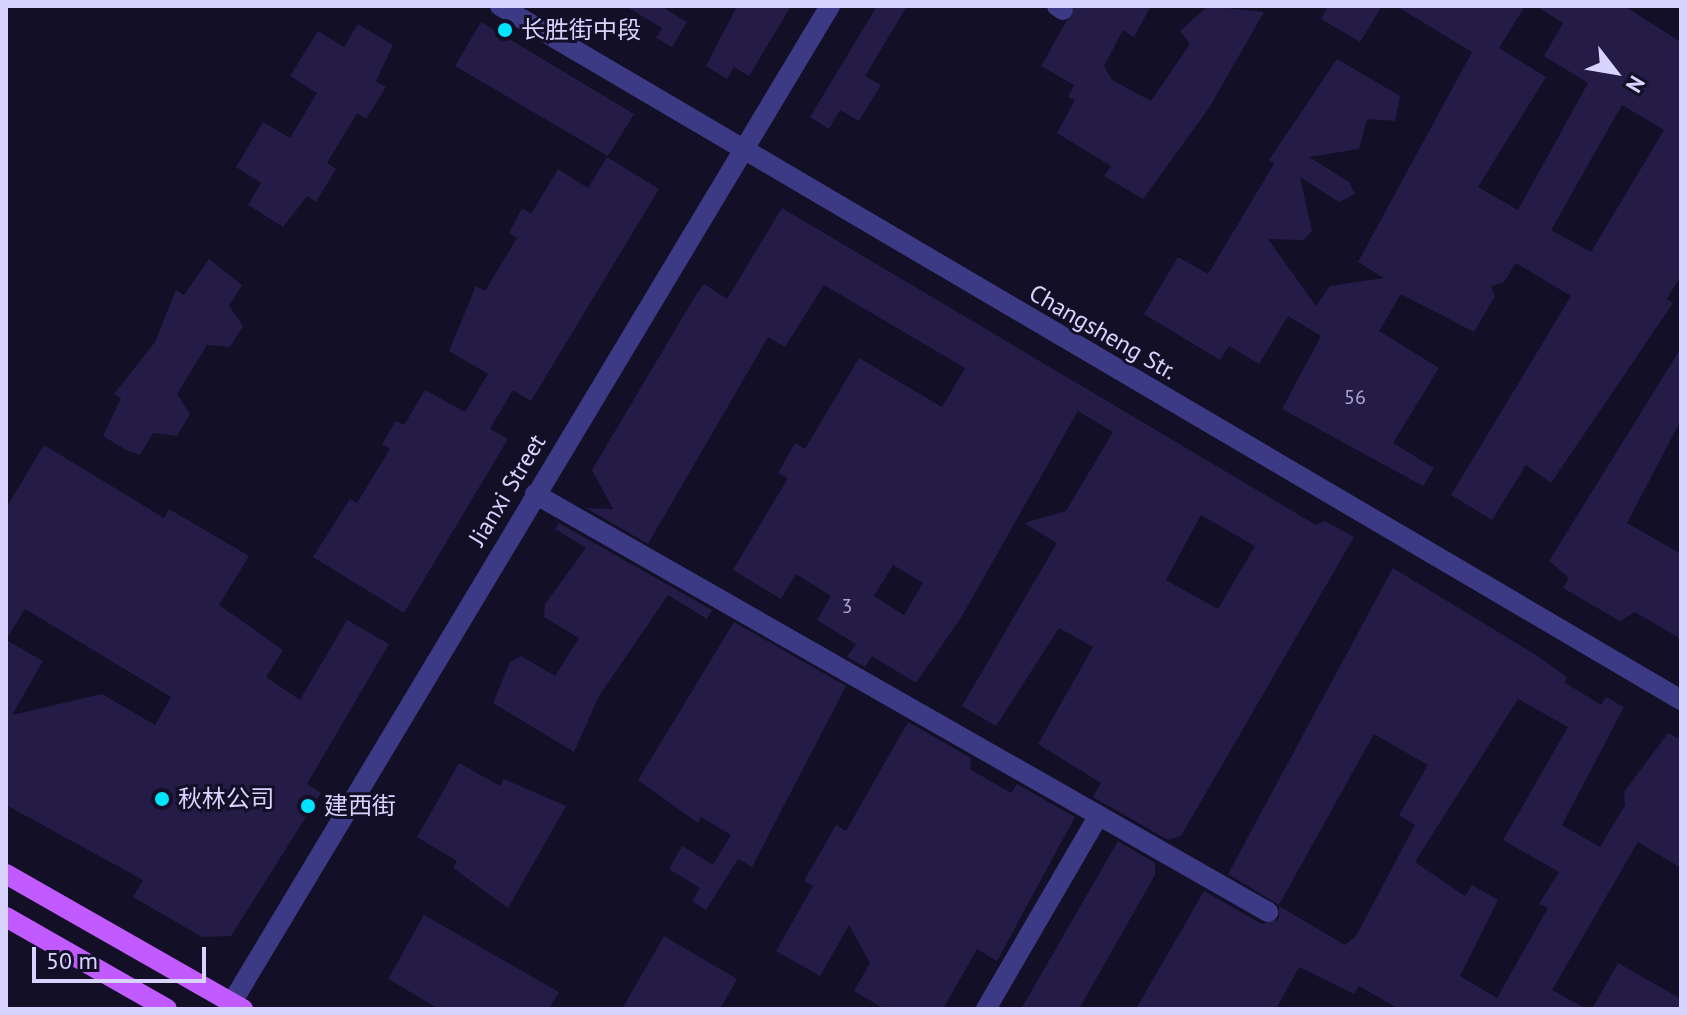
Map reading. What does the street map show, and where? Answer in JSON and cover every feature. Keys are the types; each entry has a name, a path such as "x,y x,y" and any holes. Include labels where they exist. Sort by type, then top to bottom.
{"main road":[{"path":"6,874 235,1007"},
{"path":"6,917 167,1009"}],"street":[{"name":"Changsheng Str.","path":"500,6 742,151 1681,700"},
{"name":"Jianxi Street","path":"235,1007 535,494 830,6"},
{"path":"535,494 1097,818 1268,912"},
{"path":"986,1009 1097,818"}],"building":[{"path":"625,6 661,6 687,22 672,47 656,38 662,28"},
{"path":"737,6 791,6 749,76 734,67 727,79 706,66"},
{"path":"877,6 907,6 865,76 881,85 859,121 840,110 829,129 810,117"},
{"path":"1075,6 1151,6 1134,37 1123,30 1104,66 1112,80 1151,101 1190,44 1180,31 1208,6 1264,12 1209,108 1143,199 1104,176 1111,166 1057,133 1075,100 1068,97 1074,85 1041,66"},
{"path":"1328,6 1382,6 1360,42 1321,19"},
{"path":"1396,6 1525,6 1499,48 1546,77 1478,187 1518,210 1588,83 1544,56 1563,23 1536,6 1624,6 1681,42 1681,275 1667,299 1673,303 1551,483 1526,465 1492,520 1451,495 1571,296 1516,263 1504,282 1491,286 1495,296 1474,332 1401,294 1379,331 1439,368 1393,443 1434,468 1423,486 1282,409 1321,336 1288,316 1259,364 1229,346 1220,360 1144,314 1178,257 1208,274 1274,164 1269,160 1337,59 1400,96 1395,121 1367,119 1359,149 1309,157 1349,182 1355,194 1339,202 1300,177 1312,231 1304,240 1268,239 1316,306 1330,286 1384,278 1358,262 1472,52","holes":["1622,105 1664,130 1591,252 1551,230"]},
{"path":"481,22 634,114 608,156 455,66"},
{"path":"358,24 393,45 376,81 386,87 366,119 357,113 327,163 336,169 316,202 307,196 283,227 248,205 261,183 236,167 263,122 290,138 317,93 290,76 318,31 344,47"},
{"path":"607,157 659,189 531,401 513,390 490,429 508,439 404,613 313,557 350,499 357,503 390,449 382,444 396,421 404,425 425,390 465,412 488,374 449,351 476,286 485,291 517,238 509,233 522,208 531,214 558,169 588,188"},
{"path":"782,208 1316,525 1325,521 1354,537 1181,836 1168,840 1093,797 1101,783 1038,744 1093,647 1059,628 996,726 962,706 1057,543 1024,523 1066,511 1113,432 1078,411 962,616 916,683 872,656 865,667 847,657 856,644 817,620 831,596 796,574 781,599 733,570 788,478 778,473 795,443 805,449 859,358 942,407 965,368 824,285 785,347 768,337 648,544 586,508 613,509 592,470 697,293 704,284 727,299","holes":["1201,515 1255,546 1218,609 1166,580","893,565 923,583 904,615 874,596"]},
{"path":"209,259 242,285 229,306 243,326 230,347 207,345 177,394 190,414 177,436 153,433 140,455 126,450 103,436 121,398 114,394 155,342 176,290 184,295"},
{"path":"1681,348 1681,420 1627,523 1681,554 1681,639 1635,612 1620,621 1563,588 1569,578 1549,561"},
{"path":"44,445 164,518 169,509 249,556 219,605 283,650 266,677 300,700 347,620 389,644 307,784 321,793 231,936 202,937 133,897 143,880 6,805 6,640 6,508","holes":["25,609 171,697 155,725 102,694 12,715 43,661 6,640"]},
{"path":"559,523 712,610 707,619 668,595 599,696 574,752 493,703 510,662 521,656 555,676 579,638 544,617 545,604 586,548 555,529"},
{"path":"1393,568 1539,657 1567,677 1564,682 1601,705 1606,697 1624,707 1562,825 1600,847 1625,805 1624,792 1668,733 1681,740 1681,868 1638,842 1552,990 1587,1009 1399,1009 1359,986 1354,994 1299,967 1276,1009 1136,1009 1204,891 1262,924 1279,919 1279,906 1345,945 1356,936 1415,825 1399,815 1428,765 1374,734 1279,905 1228,874","holes":["1518,699 1568,727 1503,840 1559,872 1539,904 1548,908 1497,998 1460,976 1498,900 1472,885 1465,896 1415,862"]},
{"path":"734,622 846,686 752,867 738,859 706,910 692,901 700,888 669,869 682,846 713,865 731,835 701,817 698,823 638,780"},
{"path":"908,722 971,758 970,769 1011,793 1017,784 1075,817 997,961 977,949 943,1009 885,1009 854,991 870,963 849,925 820,976 776,951 813,886 804,881 836,825 846,831"},
{"path":"459,763 500,786 504,779 566,806 508,908 453,868 457,861 417,837"},
{"path":"1118,841 1155,863 1155,875 1079,1009 1021,1009"},
{"path":"424,915 559,992 549,1009 439,1009 388,979"},
{"path":"664,936 737,979 720,1009 622,1009"},
{"path":"1618,963 1681,999 1681,1009 1592,1009"}],"place":[{"name":"长胜街中段","path":"505,30"},
{"name":"秋林公司","path":"162,799"},
{"name":"建西街","path":"308,806"}]}
